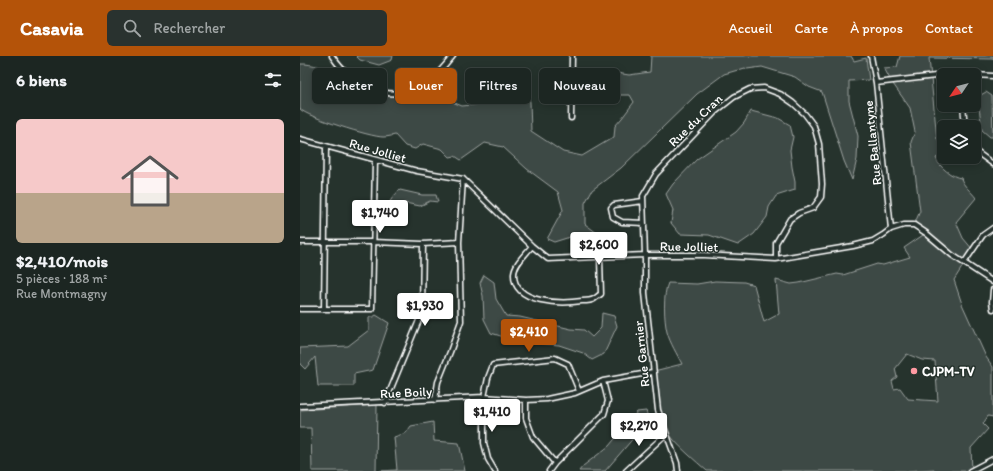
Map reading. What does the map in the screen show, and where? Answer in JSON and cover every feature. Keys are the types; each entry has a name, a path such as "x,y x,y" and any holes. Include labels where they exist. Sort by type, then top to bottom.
{"street":[{"path":"332,56 338,66 366,87 386,93 405,93 422,86 440,73 453,56"},
{"path":"572,56 572,118"},
{"name":"Rue Ballantyne","path":"871,56 876,83 891,228"},
{"path":"981,75 993,76"},
{"path":"876,83 937,76"},
{"name":"Rue du Cran","path":"645,255 643,196 656,174 715,112 734,97 750,89 764,88 780,94 805,114 814,126 819,144 822,184 821,197 813,208 799,213 790,219 783,229 776,243 776,259"},
{"name":"Rue Jolliet","path":"300,139 375,161 417,171 463,179 548,260 645,255 704,255 776,259 853,246 873,241 891,228 904,225 914,225 952,255 993,282"},
{"path":"324,310 326,146"},
{"path":"981,155 993,164"},
{"path":"300,309 372,309 375,161"},
{"path":"435,400 438,382 461,321 460,242 463,179"},
{"path":"643,201 614,205 611,208 613,217 622,222 644,223"},
{"path":"964,263 984,235 993,228"},
{"path":"300,242 423,244 460,242"},
{"path":"385,402 422,313 423,244"},
{"path":"532,246 518,264 514,273 515,284 521,292 543,301 569,303 594,300 601,294 600,258"},
{"name":"Rue Garnier","path":"645,255 645,293 658,410 677,463 678,471"},
{"path":"993,290 993,309"},
{"path":"495,471 488,459 484,443 484,397 488,378 494,365 555,358 568,364 579,391"},
{"name":"Rue Boily","path":"300,406 484,397 526,400 547,399 579,391 603,381 653,372"},
{"path":"549,471 555,463 604,414 608,401 603,381"},
{"path":"526,400 526,418 533,437 555,463"},
{"path":"626,471 666,434"},
{"path":"970,471 993,459"}],"shaded area":[{"path":"356,56 393,56 392,60 379,65 360,60"},
{"path":"651,56 851,56 854,61 866,58 869,80 849,81 849,101 858,136 857,159 852,180 844,161 822,92 809,87 795,77 762,67 745,68 724,74 697,94 621,168 592,190 585,203 585,224 601,236 570,237 554,242 547,239 563,210 558,192 527,169 503,147 485,143 461,160 455,156 450,157 442,149 423,144 415,149 405,146 395,135 383,137 366,134 314,117 300,109 300,64 324,67 329,68 312,68 312,104 387,104 387,93 395,93 395,104 457,104 462,106 482,104 530,104 531,131 563,152 582,156 614,137 615,126 634,102 630,95 620,95 620,74 629,75 650,72"},
{"path":"900,56 993,56 993,59 929,58 937,139 937,164 940,164 946,171 954,176 961,178 965,186 976,198 956,222 963,238 973,250 954,280 962,304 986,357 993,367 993,417 988,416 983,424 988,429 971,448 972,471 934,471 934,469 905,471 707,471 671,436 662,418 660,410 654,371 682,364 670,340 666,327 665,300 668,283 697,284 715,281 744,282 754,285 764,322 779,314 776,280 791,284 799,283 837,274 843,275 877,264 883,265 910,257 904,248 926,233 914,225 920,211 911,142 915,132 910,108 891,81 884,68 897,67","holes":["907,354 922,360 935,361 938,401 908,399 900,388 894,389 892,381 897,377 895,369"]},
{"path":"338,66 341,68 329,68 333,67"},
{"path":"986,92 992,96 993,137 990,137 982,130 980,112 981,112 981,95"},
{"path":"751,111 778,118 790,125 793,137 790,150 795,190 776,196 769,207 767,217 754,234 738,245 709,235 680,234 671,223 673,210 666,194 673,184 697,159 736,132 744,123"},
{"path":"400,190 422,195 436,195 438,202 430,201 420,206 405,203 398,205 395,215 396,225 390,215 389,206 392,198"},
{"path":"484,275 494,282 496,299 506,316 520,317 571,329 584,330 592,337 601,328 602,313 614,316 617,326 604,354 592,360 583,353 559,345 520,342 491,333 484,319 483,296 480,283"},
{"path":"376,315 389,323 373,370 354,374 354,386 318,386 315,357 305,369 300,364 300,348 348,346 369,330 369,317"},
{"path":"377,405 376,471 312,471 311,428 300,428 300,410"},
{"path":"646,411 649,420 605,471 579,471 583,466 609,446 637,412"},
{"path":"433,422 434,441 459,443 465,471 380,471 397,470 394,437 406,433 411,426"}],"place":[{"name":"CJPM-TV","path":"914,371"}]}
